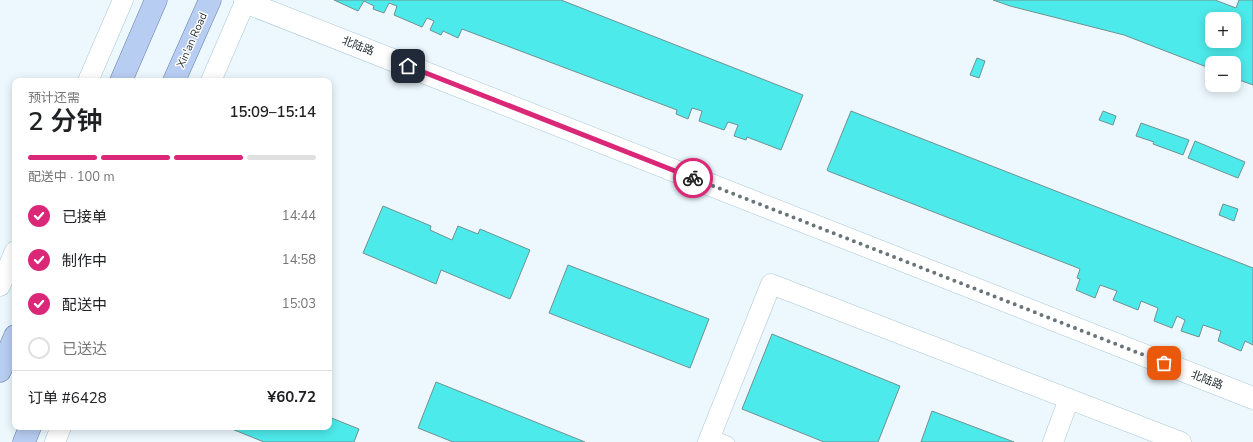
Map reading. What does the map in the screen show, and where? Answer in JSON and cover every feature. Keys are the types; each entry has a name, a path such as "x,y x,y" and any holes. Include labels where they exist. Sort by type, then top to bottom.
{"main road":[{"path":"122,78 156,0"},
{"name":"Xin'an Road","path":"175,78 210,0"},
{"path":"0,372 12,343"},
{"path":"24,442 29,430"}],"street":[{"path":"89,78 122,0"},
{"path":"212,78 245,1"},
{"name":"北陆路","path":"245,1 1253,398"},
{"path":"0,286 12,258"},
{"path":"716,440 771,284 1181,442"},
{"path":"1053,442 1069,399"},
{"path":"55,442 60,430"}],"building":[{"path":"334,0 561,0 803,95 781,150 747,137 746,140 734,136 738,125 728,122 724,130 699,121 702,111 692,108 688,119 676,114 677,110 462,29 458,38 443,31 441,35 430,30 434,21 427,18 422,27 394,15 397,6 389,3 384,13 373,9 374,6 364,1 358,11"},
{"path":"993,0 1215,0 1236,8 1239,0 1253,0 1253,85 1241,81 1241,56 1205,56 1205,66 1124,35 1010,6"},
{"path":"977,58 985,61 979,78 970,75"},
{"path":"851,111 1253,268 1253,345 1245,341 1241,351 1218,341 1221,331 1203,325 1199,337 1181,331 1185,320 1177,316 1172,328 1154,321 1158,308 1141,301 1138,310 1113,300 1117,291 1100,285 1095,298 1076,290 1080,279 1077,278 1080,269 1078,268 828,171 827,170"},
{"path":"1103,111 1116,116 1113,125 1099,120"},
{"path":"1141,123 1189,140 1183,155 1136,136"},
{"path":"1195,141 1245,162 1238,178 1188,158"},
{"path":"1223,204 1238,209 1234,221 1219,215"},
{"path":"383,206 431,226 430,230 452,240 458,226 478,234 480,229 530,250 510,299 441,270 436,284 363,253"},
{"path":"568,265 709,319 690,368 549,313"},
{"path":"772,334 900,386 878,442 824,442 742,409"},
{"path":"436,382 585,442 453,442 418,428"},
{"path":"932,411 1014,442 921,442"},
{"path":"332,418 359,429 354,442 264,442 234,430 332,430"}],"way so far":[{"path":"693,178 1164,363"}],"route":[{"path":"408,66 693,178"}]}
